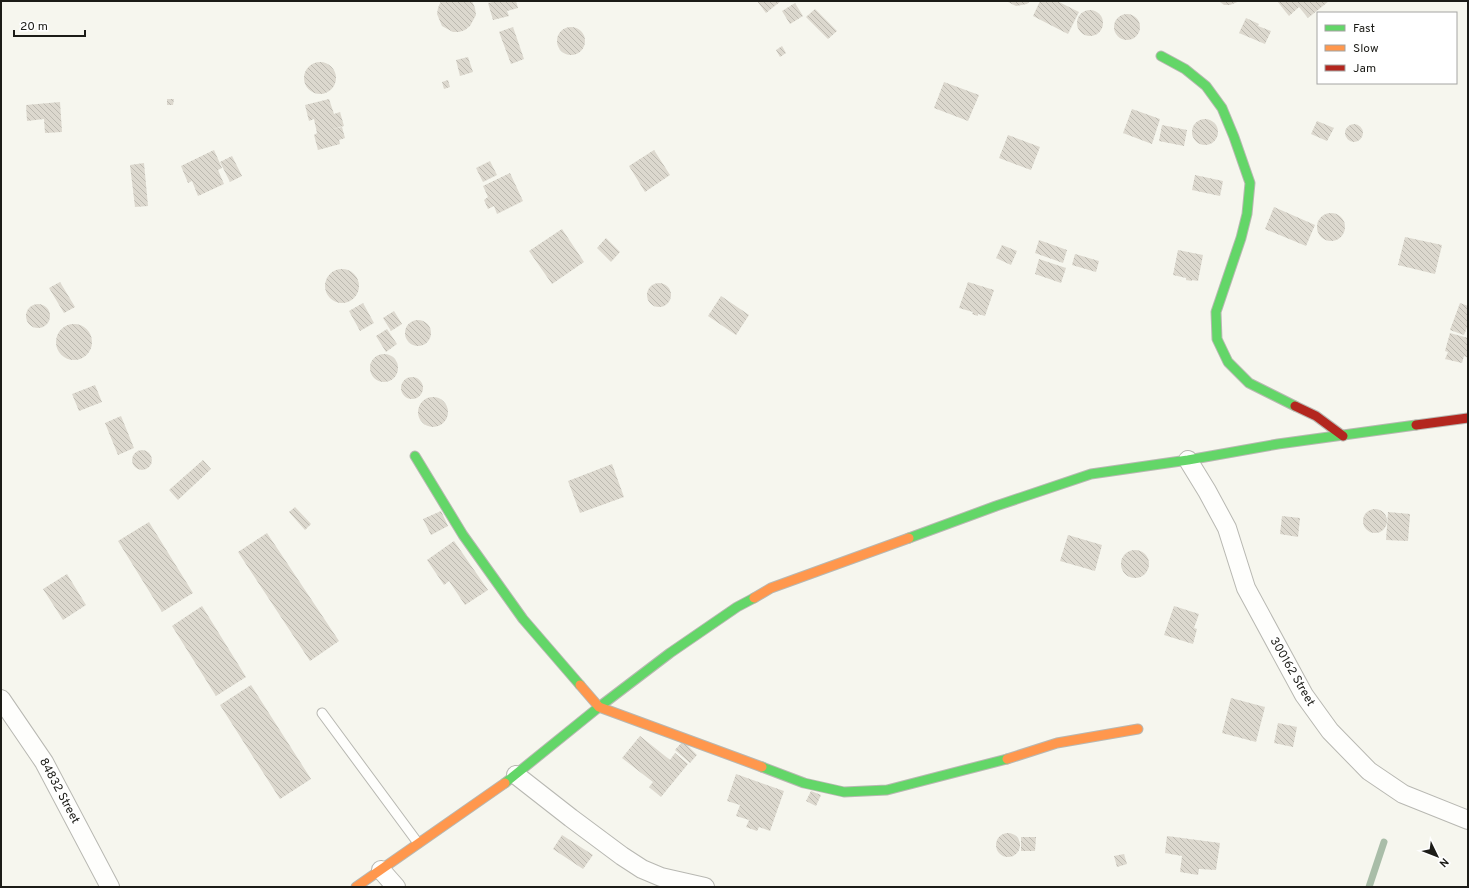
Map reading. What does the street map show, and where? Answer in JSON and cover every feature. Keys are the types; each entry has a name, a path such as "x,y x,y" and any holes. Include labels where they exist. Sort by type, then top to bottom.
{"street":[{"path":"1161,56 1185,69 1206,86 1222,108 1250,183 1241,238 1216,312 1217,339 1225,356 1228,362 1249,383 1316,416 1343,436"},
{"path":"356,887 516,775 599,707 670,653 737,607 771,588 996,506 1091,474 1188,460 1278,444 1468,418"},
{"path":"416,456 463,535 523,619 599,707 804,783 844,792 887,790 991,764 1057,743 1138,729"},
{"name":"300162 Street","path":"1188,460 1227,528 1246,588 1304,695 1330,731 1369,771 1403,794 1468,820"},
{"name":"84832 Street","path":"1,699 44,762 110,887"},
{"path":"516,775 571,818 642,869 662,877 705,887"},
{"path":"381,870 396,887"}],"lane":[{"path":"322,713 418,843"}],"building":[{"path":"441,1 472,1 476,15 470,26 465,30 453,32 442,26 437,14"},
{"path":"497,1 516,1 518,8 507,11 509,16 493,20 488,3"},
{"path":"757,1 781,1 766,13"},
{"path":"1006,1 1030,1 1027,4 1016,6"},
{"path":"1040,1 1057,1 1079,12 1068,34 1033,16"},
{"path":"1219,1 1240,1 1230,5 1224,5"},
{"path":"1277,1 1329,1 1308,18 1299,7 1289,16"},
{"path":"795,3 803,16 790,24 782,11"},
{"path":"815,9 837,31 828,39 806,17"},
{"path":"1090,10 1099,14 1103,23 1099,32 1090,36 1081,32 1077,23 1081,14"},
{"path":"1127,14 1136,18 1140,27 1136,36 1127,40 1118,36 1114,27 1118,18"},
{"path":"1246,18 1259,24 1258,26 1271,31 1265,44 1239,33"},
{"path":"513,27 524,59 511,64 499,32"},
{"path":"571,27 577,28 581,31 584,35 584,47 581,51 577,54 571,55 565,54 561,51 558,47 557,41 558,35 561,31 565,28"},
{"path":"782,46 786,53 780,57 776,50"},
{"path":"468,57 473,72 460,76 456,60"},
{"path":"320,62 331,67 336,78 331,89 320,94 309,89 304,78 309,67"},
{"path":"448,80 450,87 444,89 442,82"},
{"path":"944,82 979,95 968,121 934,108"},
{"path":"167,99 174,99 173,105 167,105"},
{"path":"329,99 334,114 340,112 344,126 329,130 342,127 345,138 339,140 340,144 318,150 314,135 317,133 314,119 309,121 305,105"},
{"path":"60,102 62,132 45,133 44,119 27,121 26,105"},
{"path":"1132,109 1160,119 1152,144 1123,133"},
{"path":"1205,119 1214,123 1218,132 1214,141 1205,145 1196,141 1192,132 1196,123"},
{"path":"1317,121 1334,128 1327,141 1311,134"},
{"path":"1354,124 1360,127 1363,133 1360,139 1354,142 1348,139 1345,133 1348,127"},
{"path":"1162,125 1187,130 1184,146 1159,141"},
{"path":"1008,135 1040,147 1031,170 999,158"},
{"path":"214,150 222,168 218,170 224,184 198,196 192,181 188,183 181,166"},
{"path":"654,150 670,175 645,192 629,166"},
{"path":"232,156 242,176 230,182 220,162"},
{"path":"490,161 497,175 483,182 476,168"},
{"path":"144,163 148,206 135,207 130,165"},
{"path":"510,173 523,201 497,214 494,206 488,209 484,200 488,197 483,186"},
{"path":"1195,175 1223,181 1220,196 1192,190"},
{"path":"1274,207 1315,225 1306,246 1265,229"},
{"path":"1331,213 1341,217 1345,227 1341,237 1331,241 1321,237 1317,227 1321,217"},
{"path":"562,229 584,262 552,284 529,251"},
{"path":"1405,237 1442,245 1435,274 1398,265"},
{"path":"606,238 620,252 611,262 597,248"},
{"path":"1039,240 1067,250 1063,263 1035,253"},
{"path":"1002,245 1017,251 1011,265 996,258"},
{"path":"1178,250 1203,255 1198,281 1186,280 1186,278 1173,275"},
{"path":"1075,254 1099,261 1096,272 1072,265"},
{"path":"1039,259 1066,268 1061,283 1035,274"},
{"path":"342,269 354,274 359,286 354,298 342,303 330,298 325,286 330,274"},
{"path":"60,282 75,307 64,313 49,288"},
{"path":"968,282 994,290 985,316 978,314 978,316 972,314 973,312 959,308"},
{"path":"659,283 668,286 671,295 668,304 659,307 650,304 647,295 650,286"},
{"path":"721,296 749,315 736,335 708,316"},
{"path":"363,303 374,323 360,331 349,311"},
{"path":"1460,303 1468,306 1468,325 1464,335 1450,330"},
{"path":"38,304 47,307 50,316 47,325 38,328 29,325 26,316 29,307"},
{"path":"394,311 402,324 391,331 383,318"},
{"path":"418,320 427,324 431,333 427,342 418,346 409,342 405,333 409,324"},
{"path":"74,324 87,329 92,342 87,355 74,360 61,355 56,342 61,329"},
{"path":"387,329 397,344 386,352 376,336"},
{"path":"1450,333 1468,338 1468,358 1464,356 1462,363 1445,359 1448,352 1445,351"},
{"path":"384,354 394,358 398,368 394,378 384,382 374,378 370,368 374,358"},
{"path":"412,377 420,380 423,388 420,396 412,399 404,396 401,388 404,380"},
{"path":"95,385 102,402 79,411 72,394"},
{"path":"433,397 439,398 447,406 447,418 439,426 433,427 427,426 419,418 418,412 419,406 427,398"},
{"path":"121,416 134,448 118,455 105,423"},
{"path":"138,450 146,450 152,456 152,464 146,470 138,470 132,464 132,456"},
{"path":"203,460 211,469 178,500 169,490"},
{"path":"612,464 624,497 580,513 568,481"},
{"path":"295,507 311,524 305,530 289,512"},
{"path":"1375,509 1383,513 1387,521 1383,529 1375,533 1367,529 1363,521 1367,513"},
{"path":"441,511 448,526 431,535 423,519"},
{"path":"1388,512 1410,514 1408,541 1386,540"},
{"path":"1282,516 1300,518 1298,537 1280,534"},
{"path":"149,522 193,593 162,612 118,541"},
{"path":"267,533 339,641 310,661 238,552"},
{"path":"1068,535 1102,545 1095,571 1060,561"},
{"path":"454,541 488,590 465,605 449,581 444,585 427,560"},
{"path":"1135,550 1145,554 1149,564 1145,574 1135,578 1125,574 1121,564 1125,554"},
{"path":"67,574 86,605 63,620 43,589"},
{"path":"202,606 246,677 216,696 172,626"},
{"path":"1174,606 1199,614 1194,628 1197,629 1193,644 1164,635"},
{"path":"251,685 311,779 280,799 220,705"},
{"path":"1231,698 1265,707 1256,742 1222,733"},
{"path":"1278,723 1297,727 1293,747 1274,743"},
{"path":"640,736 670,760 675,753 688,764 661,797 649,787 653,782 622,758"},
{"path":"683,741 697,755 690,763 675,750"},
{"path":"736,774 784,791 770,831 759,827 757,831 746,827 749,820 736,816 740,805 727,801"},
{"path":"811,791 821,795 816,806 806,801"},
{"path":"1008,833 1016,837 1020,845 1016,853 1008,857 1000,853 996,845 1000,837"},
{"path":"562,835 593,855 583,869 553,849"},
{"path":"1167,836 1220,843 1216,870 1199,869 1198,875 1180,872 1182,856 1165,853"},
{"path":"1021,837 1036,837 1035,851 1021,851"},
{"path":"1124,854 1127,864 1117,867 1114,856"}],"waterway":[{"path":"1369,887 1384,842"}],"traffic: fast":[{"path":"1161,56 1185,69 1206,86 1222,108 1250,183 1247,214 1241,238 1216,312 1217,339 1228,362 1249,383 1295,406"},
{"path":"909,538 996,506 1091,474 1188,460 1278,444 1416,425"},
{"path":"415,456 463,535 523,619 580,685"},
{"path":"505,783 599,707 670,653 737,607 754,598"},
{"path":"762,767 804,783 844,792 887,790 1007,759"}],"traffic: slow":[{"path":"754,598 771,588 909,538"},
{"path":"580,685 599,707 762,767"},
{"path":"1007,759 1057,743 1138,729"},
{"path":"356,887 505,783"}],"traffic: jam":[{"path":"1295,406 1316,416 1343,436"},
{"path":"1416,425 1468,418"}]}
